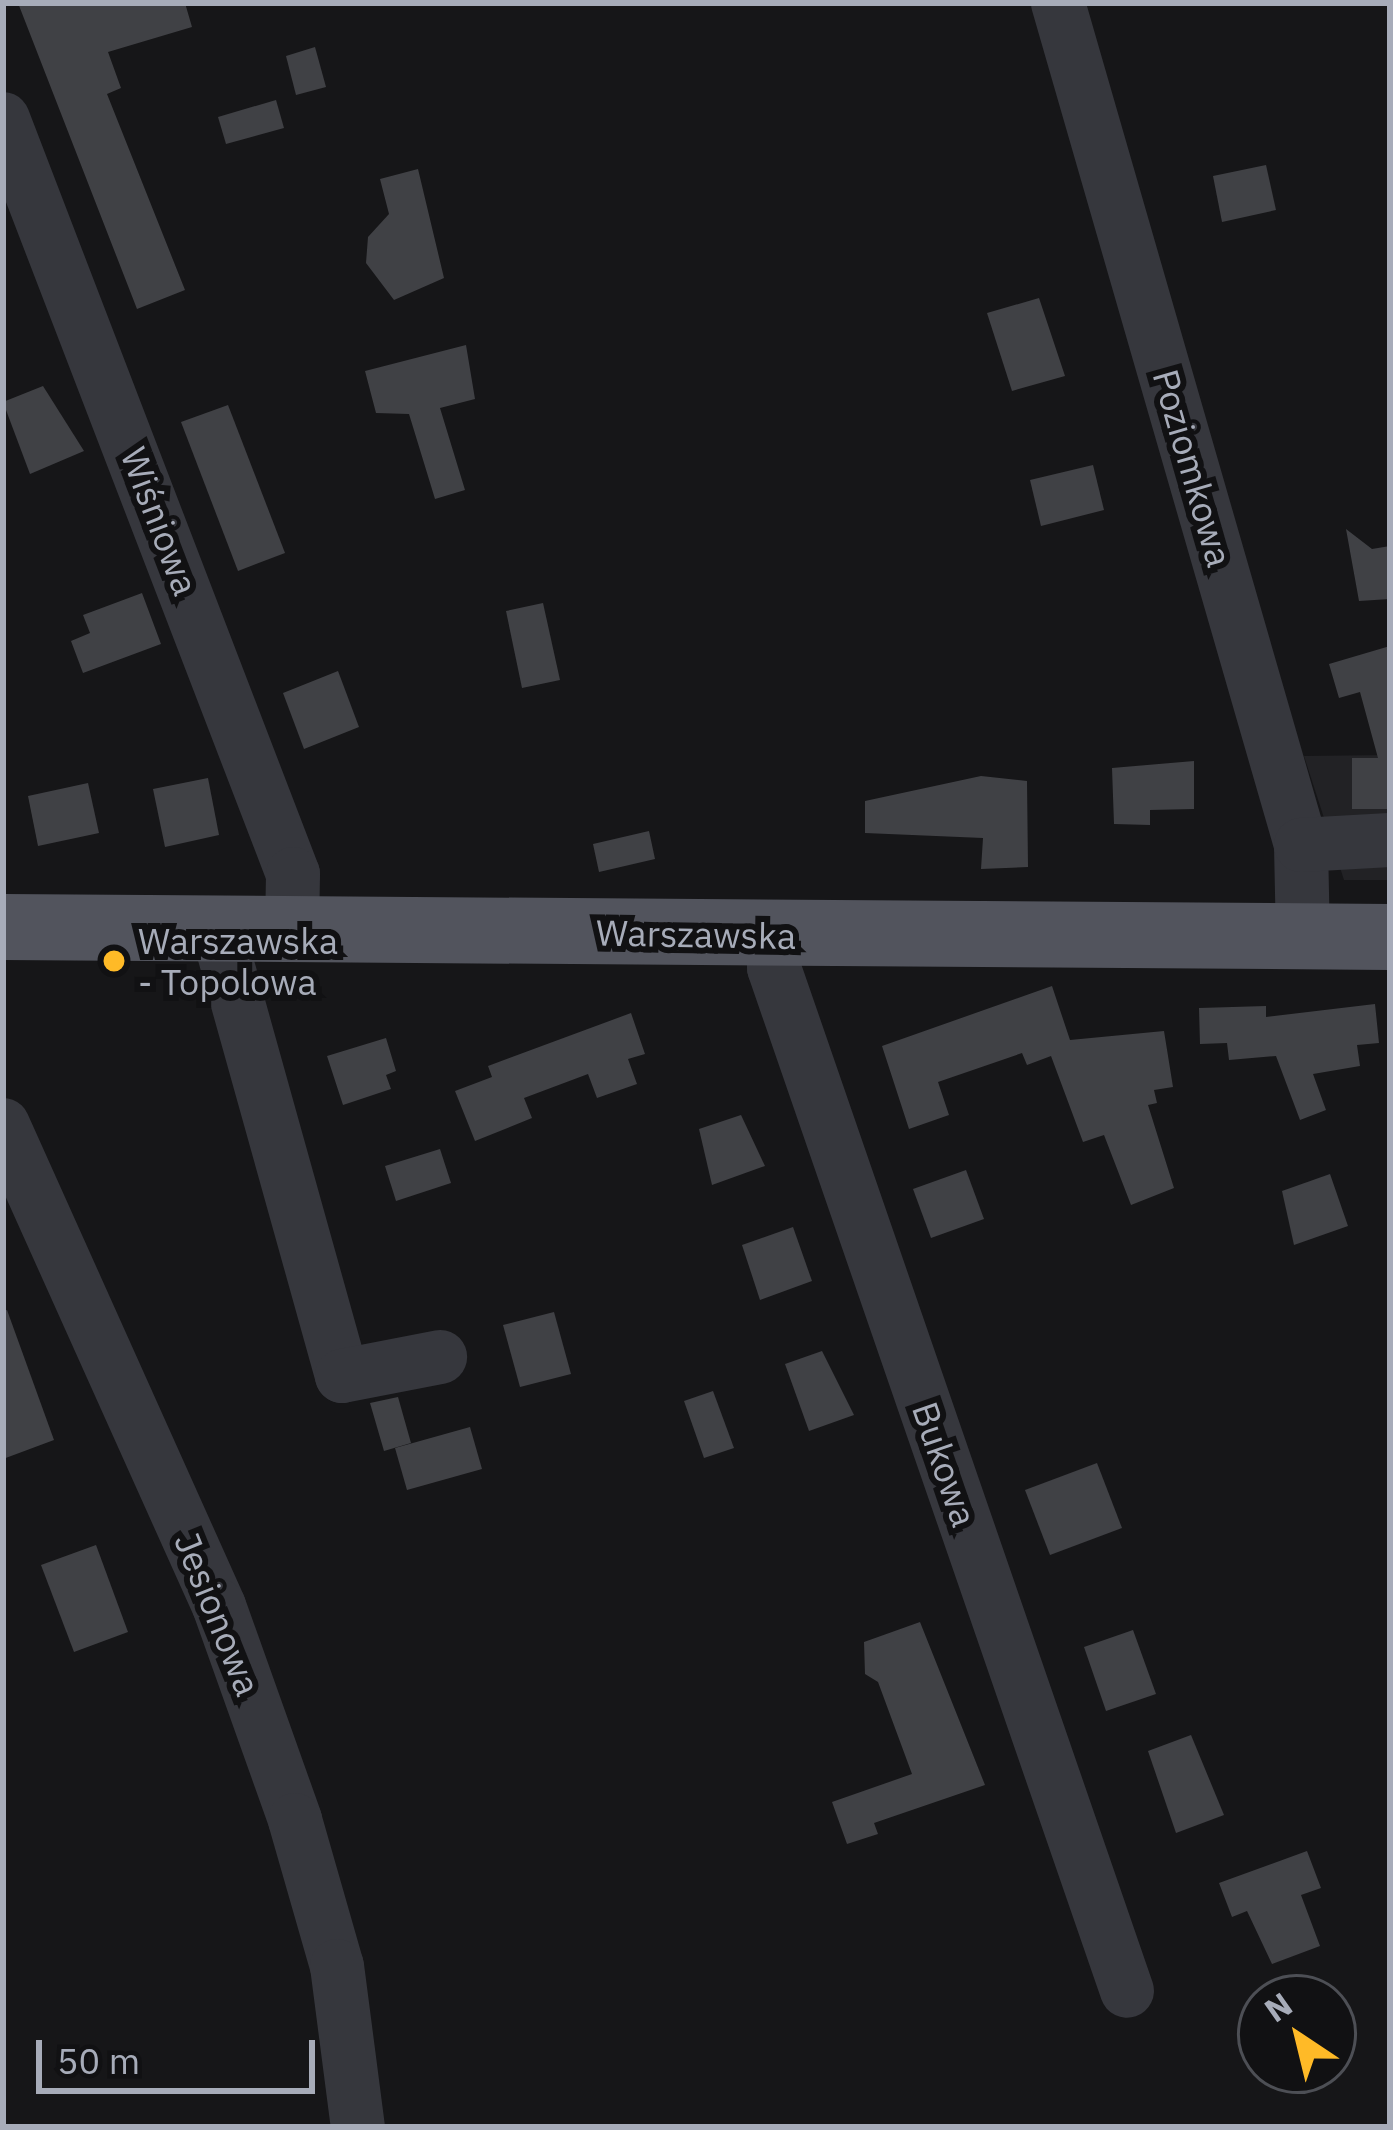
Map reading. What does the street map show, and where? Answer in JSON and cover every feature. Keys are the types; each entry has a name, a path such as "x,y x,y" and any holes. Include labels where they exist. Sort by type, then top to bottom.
{"main road":[{"name":"Warszawska","path":"3,927 1390,937"}],"street":[{"name":"Poziomkowa","path":"1058,3 1301,845 1303,937"},
{"name":"Wiśniowa","path":"3,119 293,874 292,929"},
{"path":"1301,845 1390,840"},
{"path":"217,928 342,1376 440,1358"},
{"name":"Bukowa","path":"774,934 774,968 1127,1991"},
{"name":"Jesionowa","path":"3,1125 219,1606 280,1777 337,1966 358,2127"}],"shaded area":[{"path":"1390,755 1390,880 1344,880 1304,756"}],"building":[{"path":"18,3 185,3 192,27 108,52 121,88 107,94 185,290 137,309"},
{"path":"315,47 326,87 296,95 286,56"},
{"path":"276,100 284,128 226,144 218,117"},
{"path":"1266,165 1276,210 1222,222 1213,176"},
{"path":"418,169 444,278 394,300 366,263 368,237 389,214 380,179"},
{"path":"1039,298 1065,376 1012,391 987,313"},
{"path":"466,345 475,399 440,408 465,490 435,499 409,414 376,413 365,371"},
{"path":"43,386 84,451 30,474 3,402"},
{"path":"228,405 285,553 238,571 181,422"},
{"path":"1093,465 1104,510 1041,526 1030,480"},
{"path":"1346,529 1372,549 1390,546 1390,599 1359,601"},
{"path":"142,593 161,644 83,673 71,641 90,633 83,615"},
{"path":"543,603 560,680 522,688 506,611"},
{"path":"1390,646 1390,809 1352,809 1352,758 1378,758 1360,692 1339,698 1329,664"},
{"path":"338,671 359,727 304,749 283,693"},
{"path":"1194,761 1194,809 1150,810 1150,825 1114,824 1112,768"},
{"path":"981,776 1027,781 1028,867 981,869 983,838 865,833 865,801"},
{"path":"208,778 219,835 165,847 153,789"},
{"path":"88,783 99,833 38,846 28,796"},
{"path":"649,831 655,859 599,872 593,844"},
{"path":"1052,986 1070,1040 1164,1031 1173,1087 1154,1090 1157,1103 1148,1105 1174,1188 1131,1205 1104,1135 1083,1142 1051,1056 1027,1065 1022,1053 938,1082 949,1115 909,1129 882,1046"},
{"path":"1375,1004 1379,1043 1357,1045 1360,1066 1313,1074 1326,1110 1300,1120 1276,1056 1229,1060 1227,1043 1200,1044 1199,1008 1266,1006 1266,1017"},
{"path":"631,1013 645,1054 628,1059 637,1084 597,1098 588,1074 524,1098 532,1118 475,1141 455,1091 492,1077 488,1066"},
{"path":"386,1038 396,1071 386,1075 391,1089 343,1105 327,1056"},
{"path":"741,1115 765,1166 712,1185 699,1129"},
{"path":"440,1149 451,1183 396,1201 385,1166"},
{"path":"966,1170 984,1219 931,1238 913,1189"},
{"path":"1330,1174 1348,1226 1294,1245 1282,1191"},
{"path":"793,1227 812,1281 760,1300 742,1245"},
{"path":"7,1310 54,1440 3,1459 3,1311"},
{"path":"554,1312 571,1374 520,1387 503,1325"},
{"path":"822,1351 854,1415 809,1431 785,1364"},
{"path":"713,1391 734,1448 704,1458 684,1401"},
{"path":"398,1397 411,1443 384,1451 370,1403"},
{"path":"470,1427 482,1469 407,1490 395,1448"},
{"path":"1097,1463 1122,1528 1050,1555 1025,1490"},
{"path":"96,1545 128,1632 74,1652 41,1565"},
{"path":"920,1622 985,1785 874,1823 878,1834 847,1844 832,1802 912,1774 878,1682 865,1674 864,1642"},
{"path":"1133,1630 1156,1694 1106,1711 1084,1647"},
{"path":"1191,1735 1224,1815 1176,1833 1148,1751"},
{"path":"1307,1851 1321,1888 1301,1895 1320,1946 1272,1964 1247,1911 1232,1917 1219,1883"}],"place":[{"name":"Warszawska - Topolowa","path":"114,961"}]}
